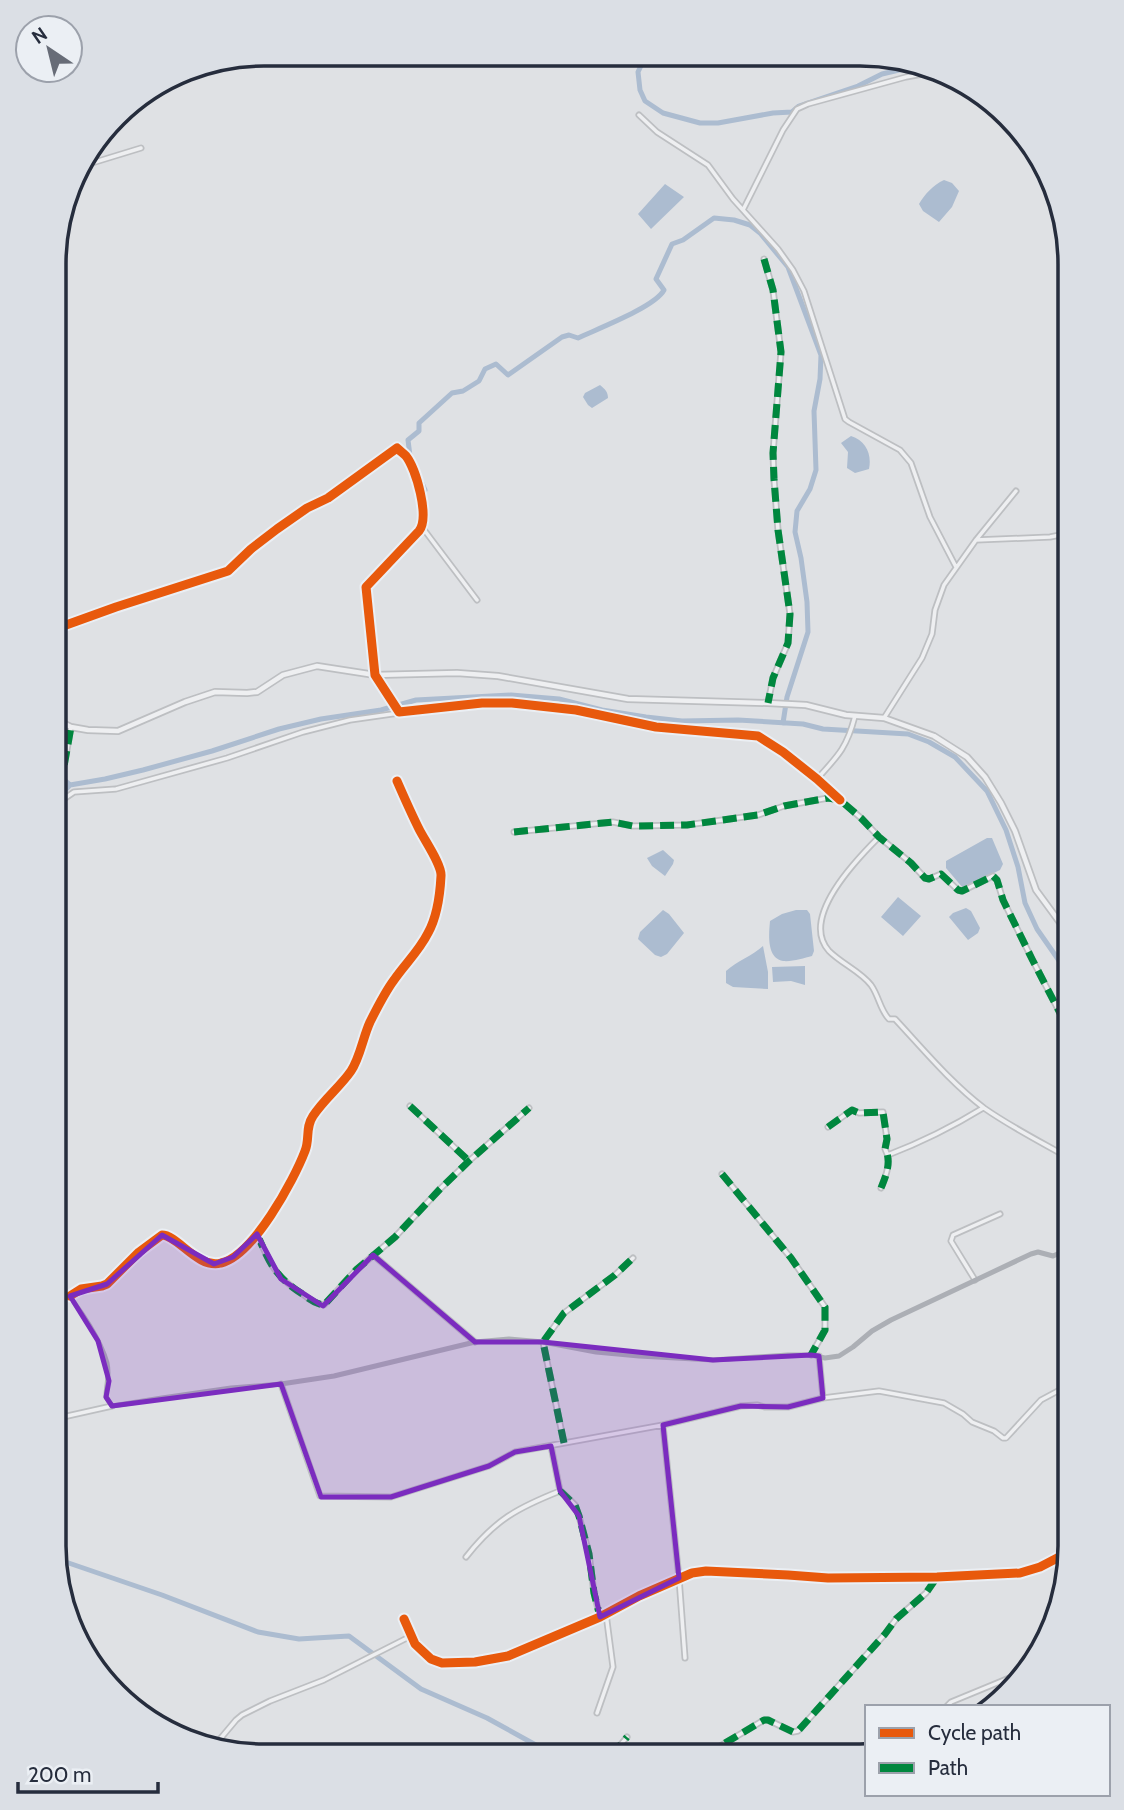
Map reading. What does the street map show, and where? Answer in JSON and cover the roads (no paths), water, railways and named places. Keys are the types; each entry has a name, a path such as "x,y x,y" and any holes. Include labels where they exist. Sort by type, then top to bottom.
{"main road":[{"path":"66,1291 103,1352 109,1380 106,1396 113,1406 334,1376 475,1342 509,1339 607,1353 713,1360 788,1355 825,1358 839,1356 891,1320 975,1280 1038,1252 1053,1256 1057,1254"}],"street":[{"path":"743,210 783,130 797,109 917,75"},
{"path":"639,115 657,132 708,165 793,270 804,291 845,419 900,450 911,463 930,517 956,567"},
{"path":"96,162 141,148"},
{"path":"764,260 775,301 781,352 773,453 778,530 790,614 788,643 774,678 770,703"},
{"path":"66,625 228,571 277,529 307,508 328,499 397,448 407,457 422,498 424,522 366,587 375,675 399,711"},
{"path":"884,718 922,659 932,634 935,610 944,586 976,540 1016,491"},
{"path":"422,527 477,600"},
{"path":"976,540 1058,535"},
{"path":"66,724 88,730 118,731 215,692 257,692 283,675 317,666 375,675 457,673 498,676 628,699 806,705 855,716 884,718 934,736 967,757 985,777 1015,831 1036,890 1057,919"},
{"path":"66,797 74,792 116,789 349,720 399,711 482,703 576,710 656,727 758,736 817,779 925,878 941,874 962,891 993,876 1057,1008"},
{"path":"817,779 837,758 848,741 855,716"},
{"path":"66,755 71,727"},
{"path":"70,1296 81,1289 107,1284 139,1252 162,1234 169,1236 185,1250 214,1264 223,1263 245,1248 266,1223 296,1172 307,1147 308,1125 313,1115 352,1070 370,1022 393,982 429,931 438,903 442,873 397,781"},
{"path":"514,832 613,822 634,826 687,825 758,815 784,806 828,798 840,800"},
{"path":"879,836 854,864 826,906 820,922 822,939 828,950 871,985 884,1014 889,1019 895,1018 946,1073 984,1108 1057,1151"},
{"path":"410,1106 469,1161"},
{"path":"257,1234 275,1273 293,1289 324,1305 356,1270 395,1237 469,1161 529,1108"},
{"path":"888,1155 946,1131 984,1108"},
{"path":"828,1127 852,1110 859,1113 883,1111 887,1139 884,1149 888,1155 888,1165 881,1188"},
{"path":"722,1174 791,1258 825,1307 825,1330 811,1355"},
{"path":"975,1280 951,1241 952,1237 1000,1214"},
{"path":"373,1255 475,1342"},
{"path":"565,1443 542,1342 564,1313 615,1275 632,1258"},
{"path":"819,1356 823,1398"},
{"path":"281,1384 318,1495 321,1497 391,1497 489,1466 514,1452 663,1425 741,1406 788,1406 823,1398 879,1391 944,1403 972,1422 1006,1438 1041,1400 1057,1391"},
{"path":"66,1416 113,1406"},
{"path":"663,1425 685,1658"},
{"path":"551,1446 560,1491 575,1505 579,1517 589,1554 600,1617"},
{"path":"466,1557 483,1535 496,1524 527,1504 560,1491"},
{"path":"404,1619 415,1644 431,1659 442,1662 475,1662 509,1656 692,1573 706,1571 788,1574 828,1578 937,1577 1020,1573 1040,1567 1057,1557"},
{"path":"723,1744 764,1720 793,1732 798,1731 896,1619 926,1593 937,1577"},
{"path":"597,1713 612,1667 606,1614"},
{"path":"221,1738 242,1715 270,1701 324,1681 411,1636"},
{"path":"948,1705 1004,1680"},
{"path":"622,1744 628,1737"}],"water":[{"path":"944,180 952,183 959,191 952,207 939,222 923,211 919,204 936,184"},
{"path":"665,184 684,197 651,229 638,214"},
{"path":"600,385 608,398 592,408 583,397 585,393"},
{"path":"851,436 861,441 867,449 869,469 855,473 847,468 848,452 841,443"},
{"path":"987,838 992,838 1003,864 1000,870 963,888 946,868 946,861"},
{"path":"663,850 674,860 665,876 652,866 647,858"},
{"path":"898,897 921,916 903,936 881,917"},
{"path":"966,908 971,911 980,928 978,933 968,940 949,917"},
{"path":"663,910 684,933 667,954 661,957 655,955 638,939 640,932"},
{"path":"796,910 807,910 810,914 814,951 812,956 783,961 771,950 770,921"},
{"path":"763,946 768,989 733,987 726,983 726,971"},
{"path":"805,966 805,985 791,981 773,982 772,967"}],"waterway":[{"path":"641,66 638,72 640,90 645,101 663,113 700,123 718,123 792,112 799,106 897,70"},
{"path":"425,490 410,456 408,440 419,431 419,423 452,393 463,391 479,381 485,369 496,364 508,375 562,337 569,335 578,338 625,317 658,297 664,290 656,279 672,244 683,240 714,218 750,225 788,267 821,355 814,411 816,470 810,489 797,511 795,532 807,602 808,632 787,697 783,723"},
{"path":"66,789 70,785 143,770 279,729 321,719 381,710 416,700 511,695 559,699 602,710 682,721 738,720 908,734 955,757 987,791 1006,830 1018,867 1025,903 1037,929 1057,958"},
{"path":"66,782 70,785"},
{"path":"67,1563 258,1632 299,1639 349,1636 421,1689 487,1718 534,1744"}]}
